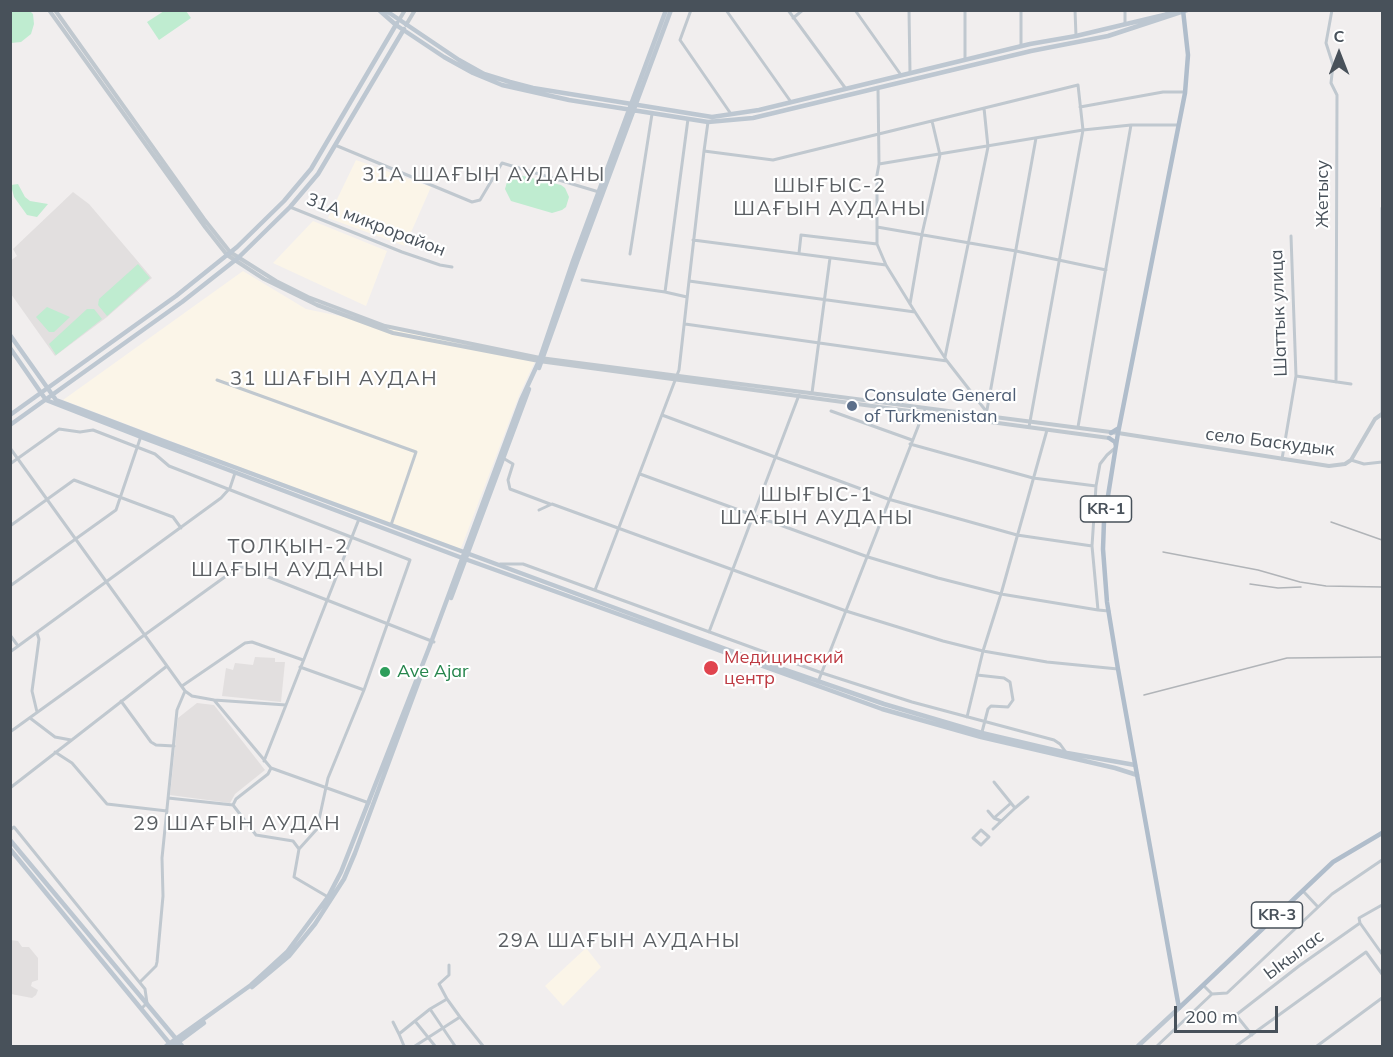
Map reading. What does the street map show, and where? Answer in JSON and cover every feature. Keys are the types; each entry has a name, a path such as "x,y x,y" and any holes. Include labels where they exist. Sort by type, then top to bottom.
{"main road":[{"path":"379,10 463,68 502,85 568,100 712,117 791,102 1030,44 1076,36 1177,10"},
{"path":"385,10 398,23"},
{"path":"633,107 666,10"},
{"path":"465,555 541,360 601,193 671,10"},
{"path":"633,107 688,119 733,122 1031,51 1108,36 1185,11"},
{"name":"KR-1","path":"1179,1008 1118,669 1104,567 1104,531 1118,433 1180,125 1188,63 1185,11"},
{"path":"20,418 13,413 176,296 229,254 284,201 311,169 398,23"},
{"path":"10,425 182,302 236,259 290,207 318,174 405,28"},
{"path":"1030,44 1031,51"},
{"path":"284,201 290,207"},
{"path":"10,335 56,400 235,472 286,489"},
{"path":"10,348 46,400 907,717 1137,775"},
{"path":"10,849 170,1046 179,1042 240,995 287,952 329,898 350,853 433,642 521,400 541,360"},
{"path":"1116,447 1110,435 1118,433"},
{"path":"1068,756 1135,765"},
{"name":"KR-3","path":"1138,1047 1333,862 1383,833"},
{"path":"10,840 179,1042"}],"street":[{"path":"49,10 205,227 229,254"},
{"path":"55,10 229,254"},
{"path":"398,23 405,10"},
{"path":"405,28 415,10"},
{"path":"692,10 680,40 732,115 733,122"},
{"path":"726,10 791,102"},
{"path":"788,10 846,89 848,96"},
{"path":"793,18 803,10"},
{"path":"855,10 901,76"},
{"path":"909,10 910,73"},
{"path":"965,10 965,60"},
{"path":"1021,10 1022,46"},
{"path":"1075,10 1076,36"},
{"path":"1125,10 1125,24"},
{"name":"Жетысу","path":"1332,10 1326,43 1333,65 1331,83 1337,95 1336,382"},
{"path":"704,151 773,160 1078,85 1083,130 1030,425"},
{"path":"878,88 877,244 886,265 915,312 985,416"},
{"path":"1080,107 1163,92 1185,92"},
{"path":"946,359 988,147 984,108"},
{"path":"630,254 652,112"},
{"path":"665,292 688,119"},
{"path":"910,304 922,234 940,155 932,121"},
{"path":"595,590 676,379 685,324 708,122"},
{"path":"879,164 1083,130 1131,125 1180,125"},
{"path":"1078,431 1131,125"},
{"path":"985,416 1036,138"},
{"path":"335,145 472,202 480,200 502,163 601,193"},
{"name":"31А микрорайон","path":"290,207 402,252 452,267"},
{"path":"1382,414 1383,208"},
{"path":"877,227 1016,251 1107,270"},
{"path":"798,254 801,235 877,244"},
{"name":"Шаттык улица","path":"1282,459 1296,376 1291,236"},
{"path":"693,240 886,265"},
{"name":"село Баскудык","path":"229,254 264,279 317,305 393,333 541,360 676,379 924,411 985,416 1030,425 1110,435 1118,433 1329,466 1345,464 1351,460 1375,419 1382,414"},
{"path":"812,396 830,258"},
{"path":"582,280 687,297"},
{"path":"689,281 915,312"},
{"path":"685,324 946,359"},
{"path":"1296,376 1351,384"},
{"path":"217,380 416,452 390,528"},
{"path":"709,632 800,394"},
{"path":"831,411 911,442 1033,478 1096,486"},
{"path":"817,684 924,411"},
{"path":"662,415 888,499 1017,535 1092,546"},
{"path":"967,717 983,651 1047,427"},
{"path":"10,464 62,428 80,432 93,430 159,457 169,466 410,560 364,690 328,778 317,829 299,849 294,877 329,898"},
{"path":"10,586 116,510 141,435"},
{"path":"1098,610 1092,546 1096,486 1100,464 1116,447"},
{"path":"10,448 185,691 192,696 214,700 286,705"},
{"path":"503,458 513,464 508,480 510,489 846,611 983,651 1047,662 1118,669"},
{"path":"1351,460 1364,464 1383,462"},
{"path":"10,652 221,498 230,488 235,472"},
{"path":"640,474 868,557 938,578 1001,594 1109,611"},
{"path":"10,526 74,480 173,517 181,528"},
{"path":"539,510 552,504"},
{"path":"264,761 360,516"},
{"path":"496,566 523,564 822,673 967,717 1054,740 1060,744 1068,756"},
{"path":"10,732 240,566 433,642"},
{"path":"37,633 39,639 32,691 37,712"},
{"path":"10,635 18,646"},
{"path":"182,686 245,643 252,642 303,660"},
{"path":"10,788 167,666"},
{"path":"300,667 364,690"},
{"path":"977,675 1004,678 1010,682 1013,700 1008,707 991,706 982,735"},
{"path":"140,982 156,966 157,962 163,896 162,858 177,710 185,691"},
{"path":"214,700 271,768 371,803"},
{"path":"121,701 151,742 156,745 174,746"},
{"path":"30,718 55,737 71,740"},
{"path":"55,752 72,763 107,804 167,811"},
{"path":"233,805 236,799 268,774 271,768"},
{"path":"994,782 1015,808"},
{"path":"993,829 1028,797"},
{"path":"168,798 233,805 256,835 293,841 299,849"},
{"path":"994,818 1011,803"},
{"path":"988,811 994,818 1001,821"},
{"path":"10,822 146,989 147,1003 141,1009"},
{"path":"10,830 14,827"},
{"path":"981,830 989,837 981,845 973,838 981,830"},
{"path":"1157,1047 1212,994 1227,993 1332,894 1383,860"},
{"path":"1303,891 1318,907"},
{"path":"1383,905 1359,918 1360,923 1383,954"},
{"name":"Ыкылас","path":"1252,1035 1236,1015 1299,966 1360,923"},
{"path":"1236,1047 1366,952 1383,975"},
{"path":"449,965 449,975 439,984 447,999 483,1047"},
{"path":"1203,985 1212,994"},
{"path":"1317,1047 1383,998"},
{"path":"399,1034 430,1009 447,999"},
{"path":"430,1009 455,1047"},
{"path":"415,1047 460,1017"},
{"path":"415,1021 435,1047"},
{"path":"393,1022 404,1047"}],"shaded area":[{"path":"356,160 431,187 405,246 328,218"},
{"path":"73,192 89,204 152,278 107,317 55,356 11,294 10,261 17,256 13,249"},
{"path":"313,221 387,251 366,306 273,263"},
{"name":"31 ШАҒЫН АУДАН","path":"243,271 306,309 537,357 520,393 460,551 63,400"},
{"path":"255,657 275,658 275,662 285,662 281,702 222,696 226,668 233,670 235,663 253,665"},
{"path":"197,703 214,705 265,770 235,794 230,803 170,795 178,718"},
{"path":"10,940 18,941 22,947 29,947 38,958 38,980 32,982 31,986 38,990 32,998 11,994"},
{"path":"586,948 601,967 563,1006 545,986"}],"green space":[{"path":"10,11 30,11 33,14 34,24 31,34 21,42 11,43"},
{"path":"164,11 186,11 191,18 159,40 147,22"},
{"path":"519,175 561,185 569,197 566,207 552,213 511,201 505,189 507,182"},
{"path":"18,184 30,201 48,204 37,217 27,215 14,197 11,185"},
{"path":"138,264 150,278 107,316 98,305 99,299"},
{"path":"47,307 70,317 54,332 49,332 36,317"},
{"path":"87,309 94,309 102,319 56,355 49,344"}],"railway":[{"path":"1331,522 1382,540"},
{"path":"1163,552 1258,570 1300,582 1326,586 1382,587"},
{"path":"1250,584 1278,588 1301,587"},
{"path":"1144,695 1287,658 1382,657"}],"place":[{"name":"Consulate General of Turkmenistan","path":"852,406"},
{"name":"Медицинский центр","path":"711,668"},
{"name":"Ave Ajar","path":"385,672"}],"district":[{"name":"31А ШАҒЫН АУДАНЫ","path":"484,175"},
{"name":"ШЫҒЫС-2 ШАҒЫН АУДАНЫ","path":"830,198"},
{"name":"31 ШАҒЫН АУДАН","path":"334,379"},
{"name":"ШЫҒЫС-1 ШАҒЫН АУДАНЫ","path":"817,506"},
{"name":"ТОЛҚЫН-2 ШАҒЫН АУДАНЫ","path":"288,558"},
{"name":"29 ШАҒЫН АУДАН","path":"237,824"},
{"name":"29А ШАҒЫН АУДАНЫ","path":"619,941"}]}
